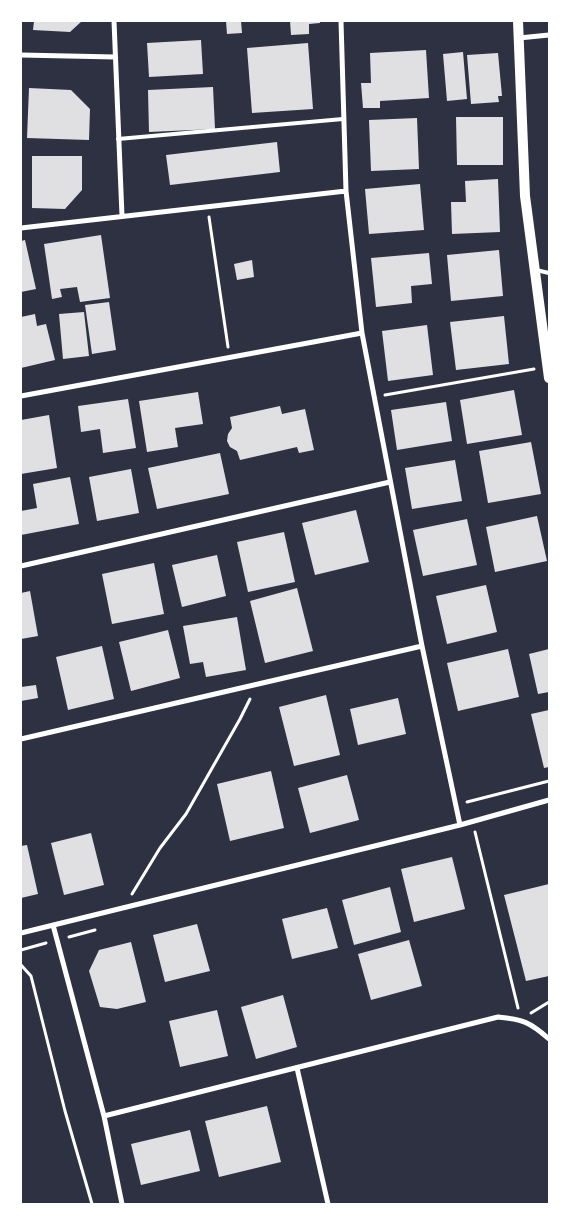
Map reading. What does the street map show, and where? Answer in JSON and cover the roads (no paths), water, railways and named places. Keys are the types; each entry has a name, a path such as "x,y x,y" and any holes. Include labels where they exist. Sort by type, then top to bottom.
{"main road":[{"path":"518,21 525,196 548,372"}],"street":[{"path":"114,21 122,216"},
{"path":"341,21 346,192 362,333 422,646 460,825"},
{"path":"518,38 549,36"},
{"path":"21,55 115,58"},
{"path":"21,228 346,192"},
{"path":"21,396 362,333"},
{"path":"21,566 390,482"},
{"path":"21,740 422,646"},
{"path":"21,933 472,822 549,800"},
{"path":"53,925 104,1116 122,1204"},
{"path":"104,1116 498,1017 520,1019 549,1039"},
{"path":"297,1068 328,1204"}],"lane":[{"path":"118,139 344,119"},
{"path":"534,270 549,273"}]}
